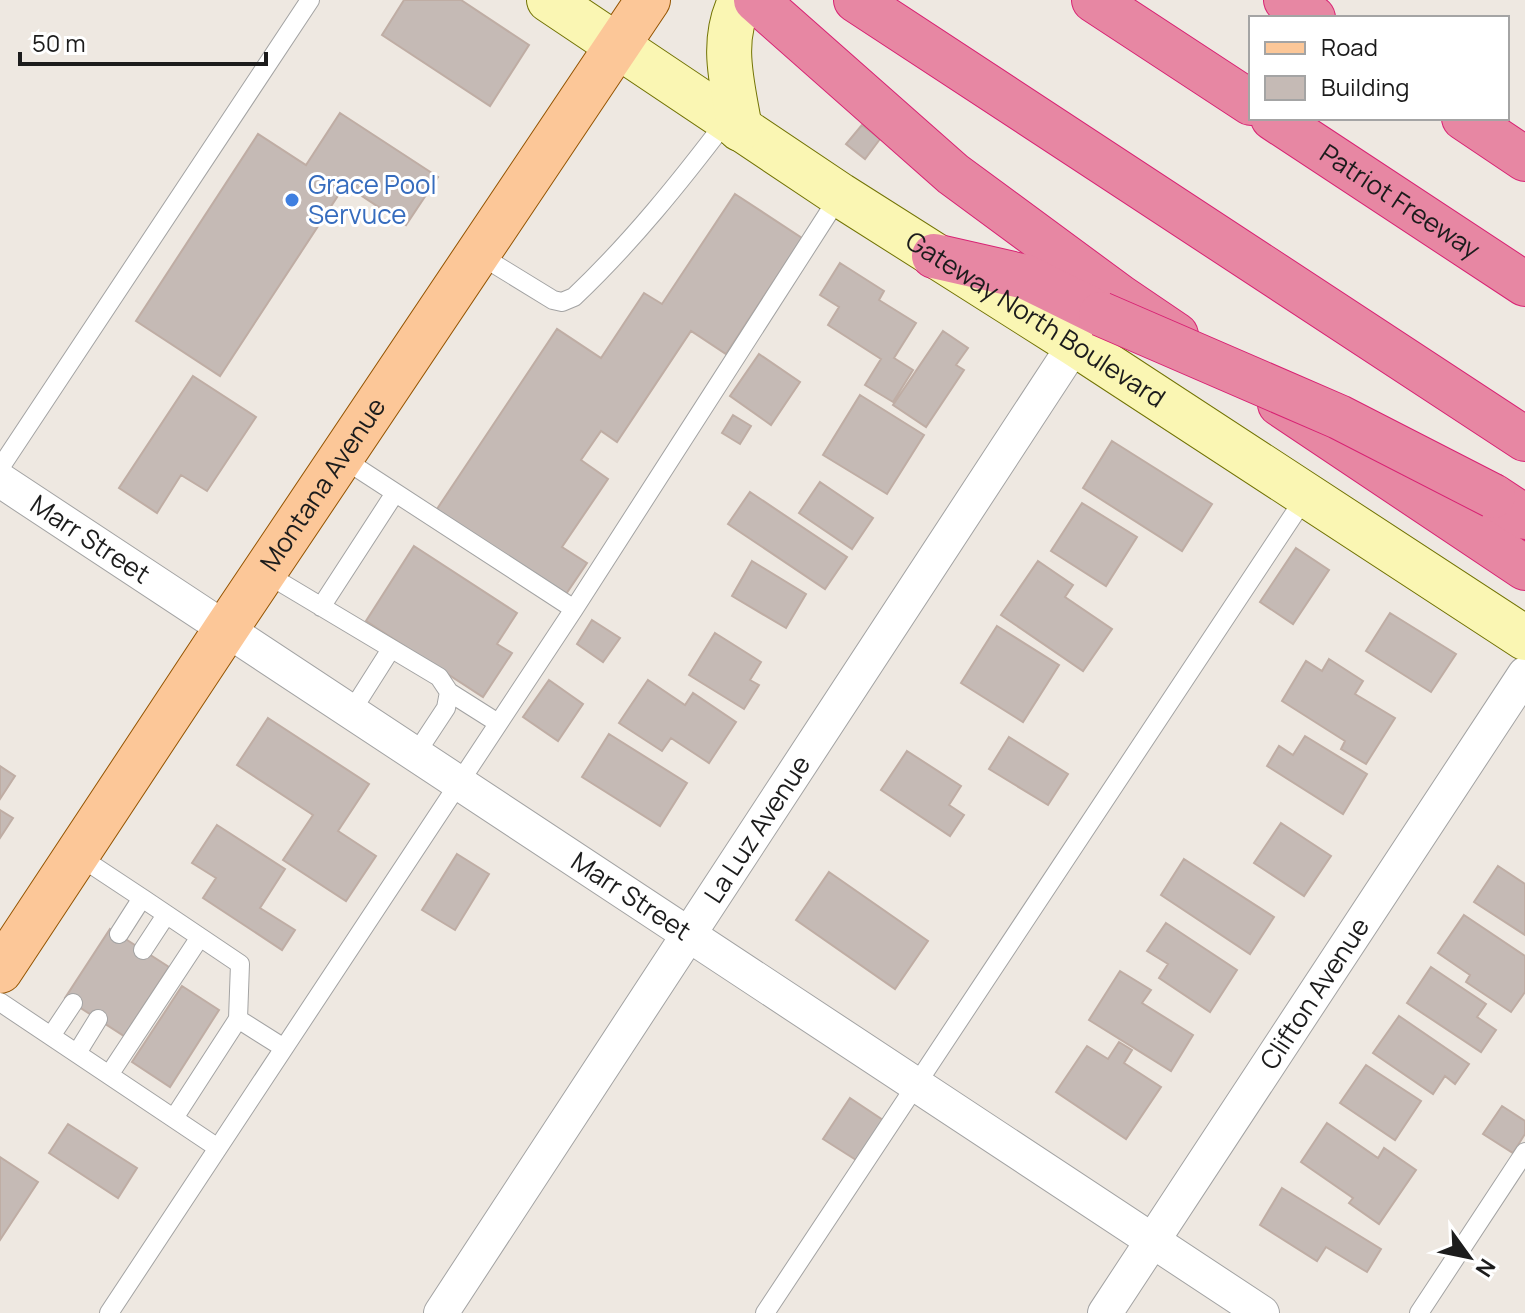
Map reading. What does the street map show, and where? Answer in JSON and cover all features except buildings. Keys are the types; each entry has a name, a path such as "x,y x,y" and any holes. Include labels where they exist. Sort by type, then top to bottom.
{"highway":[{"path":"756,0 953,174 1004,212 1120,297 1525,568"},
{"path":"856,0 1525,439"},
{"path":"1094,0 1249,102"},
{"path":"1286,0 1310,16"},
{"name":"Patriot Freeway","path":"1276,120 1525,284"},
{"path":"1467,120 1525,159"},
{"path":"934,256 1026,277 1088,329 1339,417 1509,506"}],"main road":[{"name":"Gateway North Boulevard","path":"549,0 618,45 733,110 840,195 934,256"},
{"name":"Montana Avenue","path":"0,971 648,0"},
{"path":"733,110 728,43 741,0"},
{"name":"Gateway North Boulevard","path":"1088,329 1306,496 1525,638"}],"street":[{"name":"La Luz Avenue","path":"441,1313 1088,329"},
{"name":"Marr Street","path":"0,480 1262,1313"},
{"name":"Clifton Avenue","path":"1105,1313 1525,674"}],"lane":[{"path":"0,468 310,0"},
{"path":"478,254 553,300 562,302 574,297 653,215 733,110"},
{"path":"109,1313 574,609 840,195"},
{"path":"342,458 574,609"},
{"path":"321,607 395,493"},
{"path":"765,1313 1306,496"},
{"path":"265,573 439,677 449,692 498,723"},
{"path":"351,712 391,649"},
{"path":"415,755 446,708 449,692"},
{"path":"77,855 240,964 238,1019 174,1118"},
{"path":"119,934 142,898"},
{"path":"143,950 166,915"},
{"path":"109,1075 200,937"},
{"path":"0,1002 218,1148"},
{"path":"51,1036 73,1003"},
{"path":"77,1053 98,1019"},
{"path":"238,1019 284,1048"},
{"path":"1419,1313 1525,1152"}],"place":[{"name":"Grace Pool Servuce","path":"292,200"}]}
